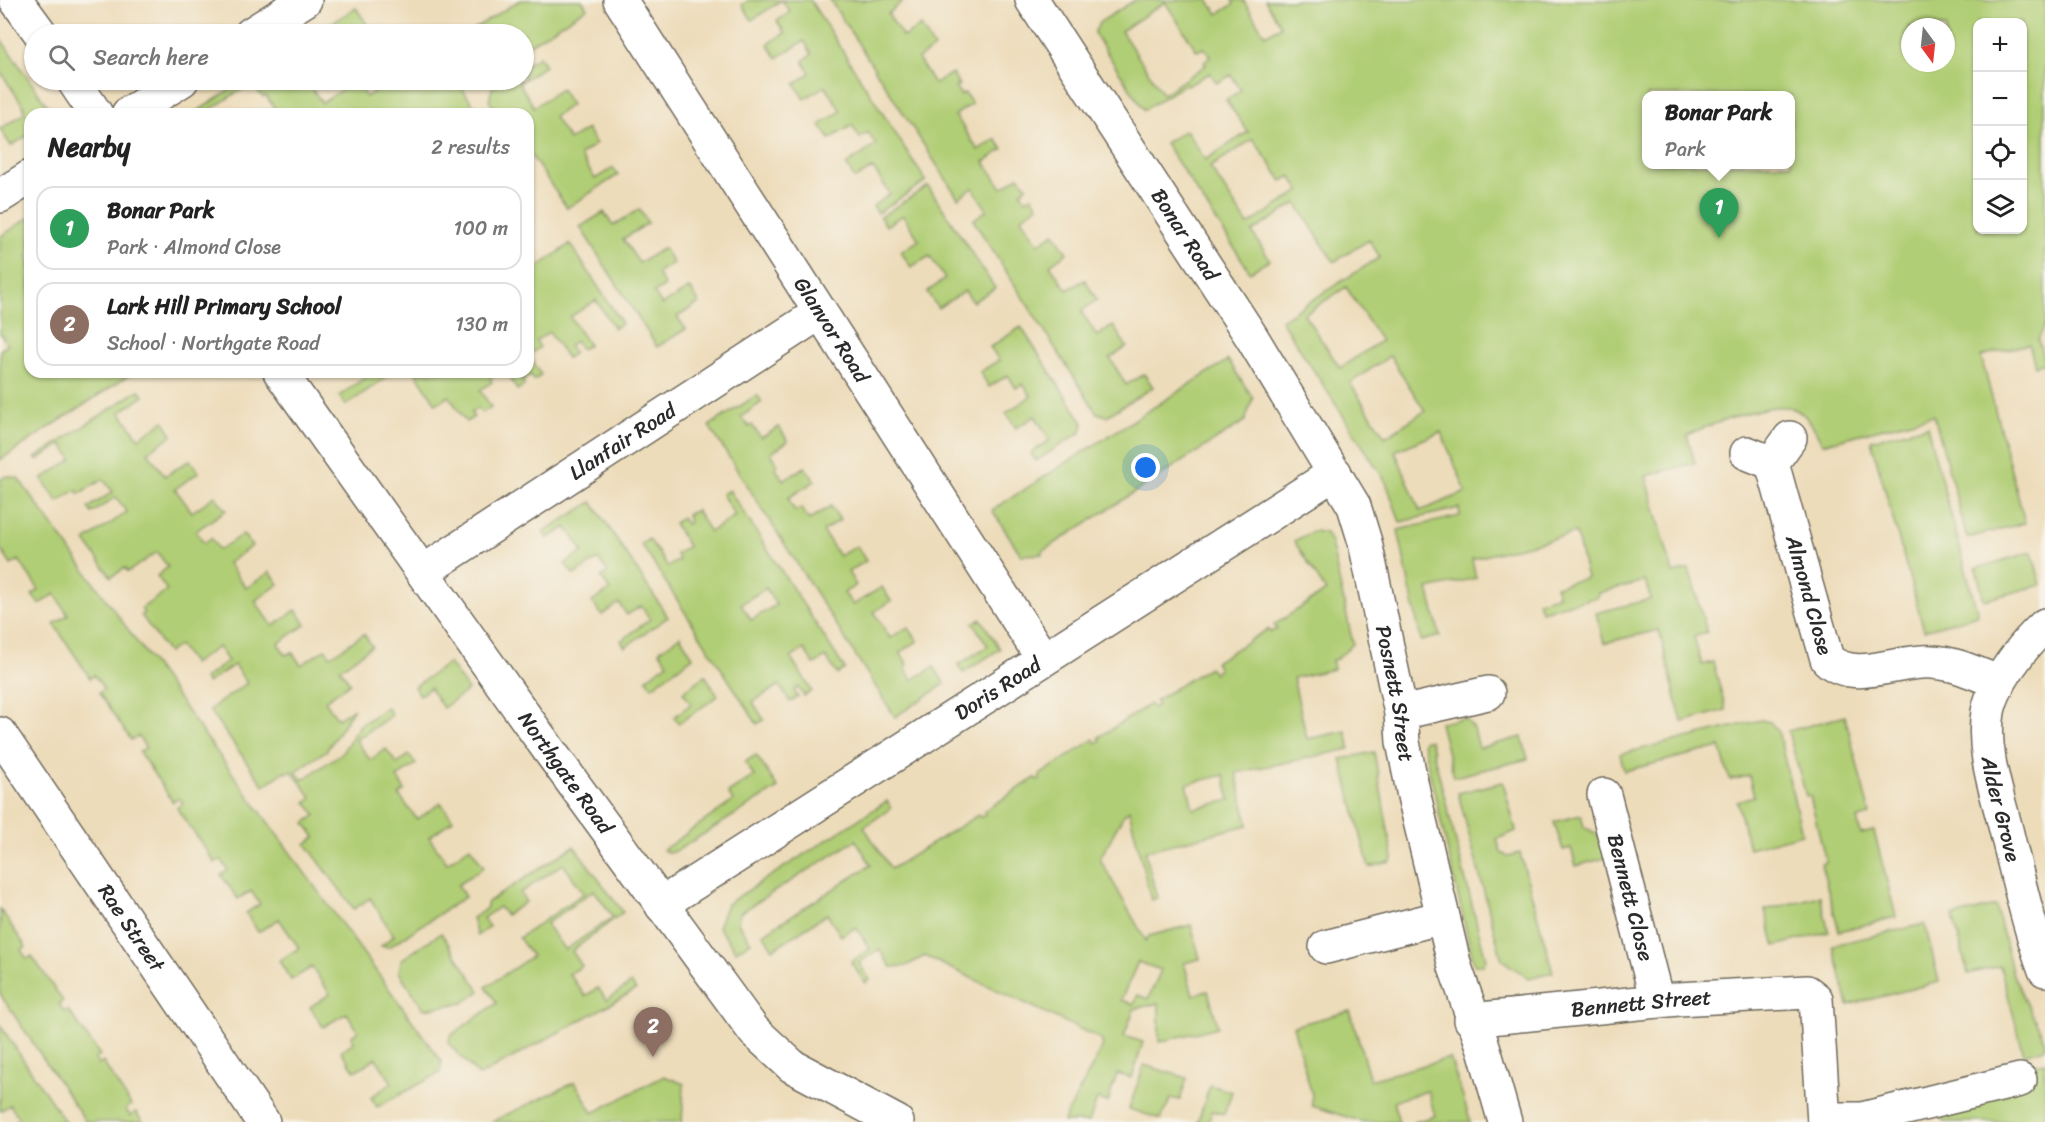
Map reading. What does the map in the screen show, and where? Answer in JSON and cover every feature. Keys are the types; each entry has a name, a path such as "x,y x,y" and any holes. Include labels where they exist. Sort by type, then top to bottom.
{"street":[{"path":"16,0 34,24"},
{"path":"267,24 305,0"},
{"name":"Glanvor Road","path":"620,0 1043,659"},
{"name":"Bonar Road","path":"1046,5 1335,473"},
{"path":"80,90 92,108"},
{"path":"138,108 166,90"},
{"path":"0,196 24,181"},
{"name":"Llanfair Road","path":"424,572 821,312"},
{"name":"Northgate Road","path":"284,378 754,1030 772,1050 792,1066 897,1122"},
{"name":"Almond Close","path":"1770,451 1827,659 1832,664 1849,671 1906,662 1951,664 1999,682"},
{"name":"Doris Road","path":"663,906 677,894 1335,473"},
{"name":"Posnett Street","path":"1335,473 1360,524 1401,713 1403,742 1414,796 1443,917 1471,1020 1484,1049 1505,1122"},
{"name":"Alder Grove","path":"2045,625 1999,682 1988,712 1986,734 1990,761 2020,887 2045,970"},
{"path":"1401,713 1488,693"},
{"name":"Rae Street","path":"0,734 263,1122"},
{"name":"Bennett Close","path":"1604,795 1657,1001"},
{"path":"1326,946 1443,917"},
{"name":"Bennett Street","path":"1471,1020 1657,1001 1792,991 1812,994 1816,999 1824,1120"},
{"path":"1824,1120 1862,1119 2020,1080"}],"green space":[{"path":"520,0 582,0 587,8 534,42 534,24 482,24"},
{"path":"749,0 782,0 752,20 742,5"},
{"path":"782,0 810,0 926,181 878,213 873,206 890,194 873,168 855,179 846,165 876,145 868,132 860,138 852,125 830,139 820,125 841,111 825,86 804,99 795,84 810,73 803,61 812,54 804,41 777,58 768,44 785,33 777,21 790,12"},
{"path":"830,0 904,0 888,14 903,37 921,26 934,48 918,59 934,84 952,73 959,85 955,87 961,95 965,93 972,104 955,115 978,150 996,139 1003,149 984,162 1002,188 1019,176 1027,187 1020,192 1026,200 1032,196 1038,206 1021,218 1038,244 1054,233 1067,253 1050,265 1067,290 1085,280 1097,300 1081,311 1097,336 1113,326 1127,347 1110,358 1126,385 1144,374 1153,387 1107,416 1097,413 973,220 987,210 973,188 958,198"},
{"path":"1135,0 1208,0 1218,14 1234,4 1232,0 1243,0 1265,35 1281,26 1265,0 2045,0 2045,325 2038,340 2045,363 2035,366 2029,344 1981,356 2025,523 1967,538 1934,415 1822,444 1808,419 1800,412 1792,408 1771,407 1708,426 1687,435 1695,463 1646,476 1673,573 1689,569 1707,632 1694,637 1702,665 1713,662 1726,710 1682,722 1659,630 1604,643 1596,613 1651,599 1645,581 1598,593 1598,597 1541,611 1538,601 1558,596 1556,586 1587,578 1576,533 1472,559 1476,578 1428,589 1440,636 1421,641 1398,530 1460,516 1459,508 1400,522 1386,482 1281,320 1380,257 1369,240 1334,262 1296,203 1252,232 1270,260 1250,272 1165,143 1186,130 1205,160 1248,132 1226,100 1241,90 1231,75 1217,83 1210,73 1187,86 1185,84 1144,110 1094,33 1100,22","holes":["1165,2 1197,51 1204,48 1210,56 1204,62 1206,65 1163,94 1121,31","1253,139 1282,181 1291,176 1300,191 1248,225 1210,167","1346,287 1381,341 1340,368 1304,314","1390,356 1425,411 1385,437 1350,383","1441,432 1466,492 1420,511 1395,451"]},
{"path":"356,8 367,24 330,24"},
{"path":"0,38 24,72 24,90 36,90 49,108 24,108 0,71"},
{"path":"539,56 545,66 534,73 534,60"},
{"path":"561,89 571,105 554,117 569,140 587,129 596,144 580,155 595,179 613,168 618,175 567,208 534,160 534,108 495,108 489,101 492,90 523,90 534,107"},
{"path":"230,90 241,90 212,108 202,108"},
{"path":"257,90 313,90 322,103 341,90 361,90 366,97 377,90 463,90 475,108 275,108 266,96 263,97"},
{"path":"24,114 24,138 11,146 0,129"},
{"path":"928,186 995,288 973,302 965,291 938,308 927,292 945,279 930,256 911,267 901,252 919,240 903,215 886,226 880,217"},
{"path":"639,209 648,223 623,239 639,263 664,248 673,263 657,273 665,286 654,293 662,305 690,288 699,303 677,317 686,329 657,347 580,227 604,212 613,226"},
{"path":"24,221 24,378 125,378 0,460 0,350 8,345 0,333 0,237"},
{"path":"570,244 622,323 614,328 596,300 570,317 589,345 581,349 575,341 569,346 574,353 567,358 549,332 536,341 540,347 534,351 534,270"},
{"path":"1021,327 1083,423 1081,432 1036,461 1031,453 1050,440 1035,416 1016,428 1006,413 1031,396 1023,384 1016,388 1008,375 989,387 980,372 999,360 990,347"},
{"path":"1228,360 1253,398 1245,421 1041,552 1042,554 1021,555 992,510"},
{"path":"534,363 541,375 534,380 532,378"},
{"path":"364,378 385,378 346,405 339,396"},
{"path":"419,378 490,378 492,382 480,390 491,407 482,413 478,408 471,413 474,417 466,422 449,396 436,404"},
{"path":"510,378 526,378 522,381 525,385 517,390"},
{"path":"139,390 144,396 120,412 139,438 164,421 172,435 148,452 165,476 190,460 199,472 175,489 192,512 215,496 226,510 196,531 204,543 211,538 219,550 243,534 252,546 228,563 246,588 270,572 279,584 255,601 273,626 296,610 306,624 278,644 286,655 292,652 301,665 325,649 331,656 364,634 372,646 340,669 350,683 325,701 338,719 354,708 327,750 296,771 302,780 342,753 359,726 387,707 392,715 356,740 370,760 386,749 397,764 409,755 416,764 397,777 405,790 399,795 417,819 441,803 453,820 429,837 447,863 470,847 484,867 458,885 465,897 389,947 381,946 394,936 370,898 354,909 306,844 315,837 305,823 316,815 306,802 312,798 291,770 287,773 285,771 264,786 209,710 247,683 234,665 207,683 204,679 228,661 218,647 193,664 179,645 168,653 141,615 144,613 141,609 167,590 157,576 168,567 157,552 128,572 125,568 111,577 85,541 127,512 116,497 92,513 88,508 113,492 103,479 79,494 76,490 58,502 42,479 72,459 62,444 37,460 35,458"},
{"path":"757,395 762,402 741,417 749,427 752,425 761,438 779,427 788,441 771,453 778,465 775,467 783,480 805,467 815,481 788,498 795,511 801,508 809,520 831,506 840,520 823,531 839,556 857,546 866,561 848,572 856,585 844,593 853,605 882,587 891,601 874,612 890,638 908,627 918,641 900,652 908,665 905,667 912,680 934,667 945,684 895,717 709,426"},
{"path":"1927,426 1978,615 1924,630 1871,440"},
{"path":"6,476 18,478 442,1062 440,1073 377,1107 371,1097 392,1083 376,1058 355,1071 341,1051 354,1042 351,1037 358,1031 347,1013 323,1027 310,1007 330,994 312,967 291,980 279,961 299,948 279,919 258,932 246,913 260,904 251,891 238,899 221,875 228,870 221,859 215,863 177,808 183,803 179,798 173,802 139,752 146,748 138,736 131,740 99,693 104,689 94,675 90,678 54,624 68,615 55,594 39,604 32,595 39,590 19,560 11,565 0,548 0,480"},
{"path":"729,490 845,669 837,674 826,657 814,664 804,649 791,658 812,691 804,696 798,687 794,691 798,697 790,702 779,685 753,702 764,720 757,724 641,544 649,539 668,567 679,560 676,554 688,546 674,523 682,518 686,524 689,523 687,515 696,510 710,532 735,516 722,494","holes":["766,588 776,605 751,620 741,604"]},
{"path":"592,502 668,617 625,647 621,641 650,619 641,606 627,615 619,603 602,615 592,602 610,590 601,577 608,572 598,559 574,575 565,564 583,551 566,527 547,539 543,532"},
{"path":"1314,531 1326,533 1331,543 1353,644 1337,659 1332,660 1334,669 1293,678 1307,739 1346,731 1350,749 1236,773 1248,825 1145,851 1157,898 1151,900 1129,810 1123,816 1100,859 1146,941 1149,936 1191,925 1200,959 1184,963 1193,995 1208,991 1218,1027 1159,1042 1159,1003 1134,1009 1124,1036 1143,1042 1132,1078 1117,1074 1108,1102 1097,1099 1089,1122 1063,1122 1103,1046 1101,1039 925,956 906,966 891,967 879,949 859,963 870,980 865,983 851,962 870,949 856,927 841,936 827,914 773,949 763,934 871,865 856,840 740,913 738,923 751,942 736,951 718,927 727,904 887,801 891,808 864,827 891,869 978,815 980,817 985,815 984,811 1035,778 1040,780 1040,775 1094,739 1096,743 1101,740 1099,737 1150,704 1153,708 1158,705 1155,701 1209,667 1214,674 1219,669 1215,662 1268,629 1271,632 1277,629 1274,625 1326,591 1294,541","holes":["1224,775 1230,800 1193,809 1187,784","1138,962 1161,970 1148,999 1138,995 1133,1004 1121,1000"]},
{"path":"2032,552 2041,585 1984,600 1976,568"},
{"path":"981,619 1000,649 963,673 958,665 988,646 973,623"},
{"path":"680,636 693,657 652,687 646,679 668,663 659,651"},
{"path":"449,663 468,690 443,708 430,688 420,695 414,687"},
{"path":"705,675 718,696 679,723 674,717 691,704 683,692"},
{"path":"1845,716 1870,815 1857,819 1861,834 1874,831 1896,917 1839,931 1821,864 1826,862 1810,796 1806,796 1788,731"},
{"path":"1465,718 1474,729 1479,748 1522,737 1528,759 1454,777 1440,723"},
{"path":"1761,720 1770,722 1778,731 1802,834 1749,848 1737,801 1754,796 1749,776 1730,780 1720,747 1624,771 1620,754"},
{"path":"1425,740 1430,740 1486,960 1483,965 1475,965 1473,961 1423,743"},
{"path":"1374,752 1393,858 1390,862 1369,867 1341,759"},
{"path":"756,755 778,788 678,850 669,853 663,850 733,801 728,793 754,776 745,762"},
{"path":"1503,782 1516,831 1497,839 1501,853 1508,856 1520,853 1553,972 1529,978 1502,960 1458,793"},
{"path":"1581,815 1584,827 1599,835 1605,858 1576,866 1571,848 1563,850 1554,822"},
{"path":"574,846 623,912 572,951 582,966 569,974 585,996 598,988 607,1000 631,983 636,990 479,1076 449,1044 450,1036 497,1003 486,987 532,956 519,938 584,893 563,864 520,893 526,902 506,915 499,907 483,918 489,927 477,936 472,918 486,909 488,902","holes":["594,890 613,917 565,950 546,924"]},
{"path":"1820,896 1829,932 1775,946 1765,910"},
{"path":"1996,906 2013,975 2045,1041 2045,1048 2024,1054 2000,966 1968,974 1953,916"},
{"path":"0,909 26,947 21,950 27,959 32,956 63,1001 59,1004 64,1012 68,1010 100,1055 95,1059 99,1065 103,1062 131,1105 126,1109 130,1116 136,1112 143,1122 86,1122 0,994"},
{"path":"1925,924 1939,982 1848,1005 1833,945"},
{"path":"441,933 480,991 463,1003 424,1009 399,972 401,960"},
{"path":"1350,1011 1370,1080 1450,1058 1471,1122 1413,1122 1435,1116 1428,1091 1393,1101 1399,1122 1363,1122 1312,1106 1312,1095 1293,1026"},
{"path":"0,1025 65,1122 14,1122 19,1118 10,1105 0,1111"},
{"path":"2045,1062 2045,1122 1944,1122 1942,1115 2020,1068"},
{"path":"1144,1065 1187,1078 1180,1100 1171,1098 1161,1119 1129,1109"},
{"path":"664,1076 684,1084 682,1122 491,1122 575,1082 593,1113"},
{"path":"1210,1085 1232,1092 1224,1114 1212,1111 1208,1122 1198,1122"}],"place":[{"name":"Bonar Park","path":"1719,238"},
{"name":"Lark Hill Primary School","path":"653,1057"}]}
